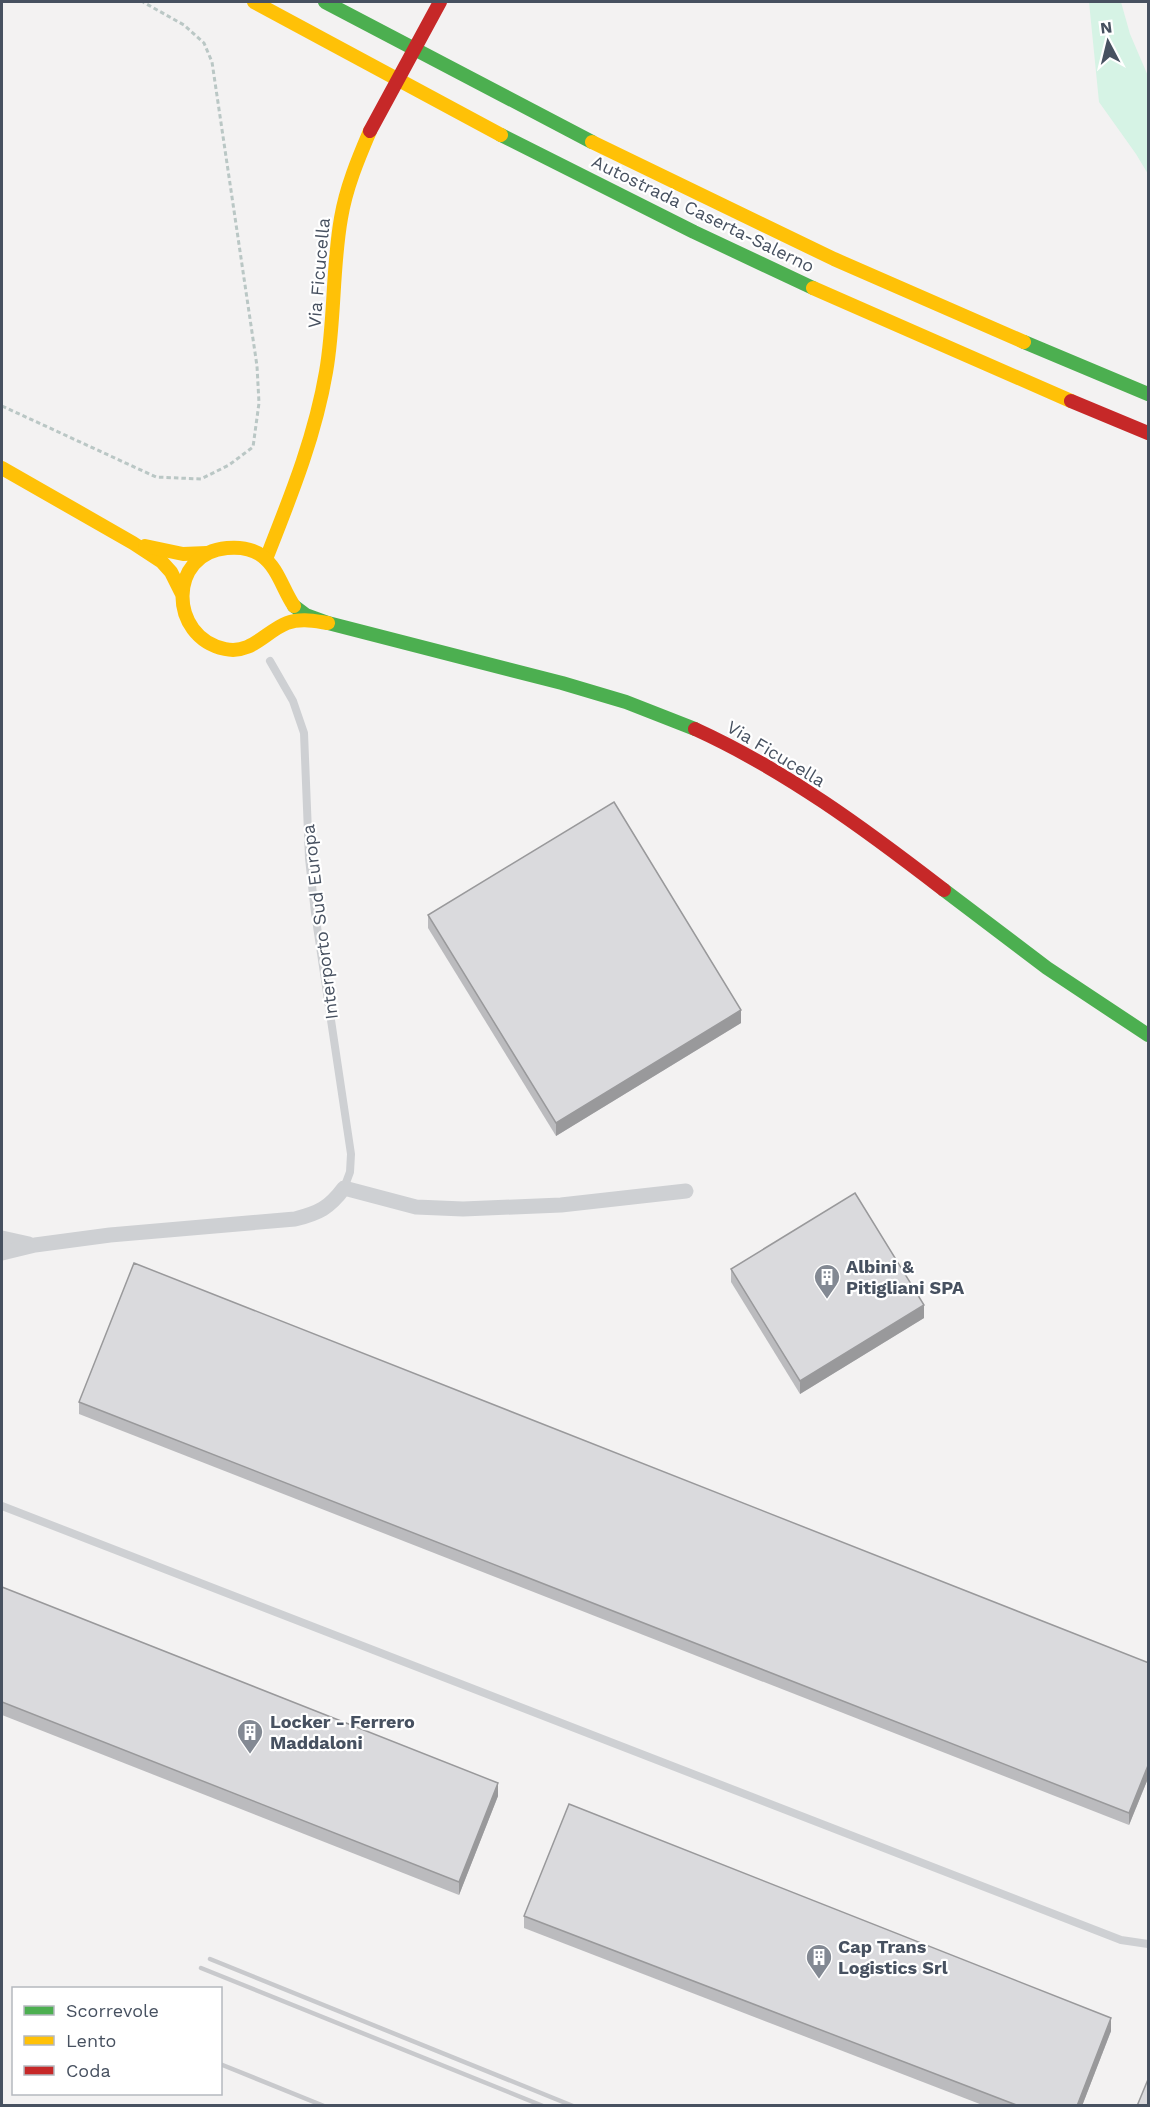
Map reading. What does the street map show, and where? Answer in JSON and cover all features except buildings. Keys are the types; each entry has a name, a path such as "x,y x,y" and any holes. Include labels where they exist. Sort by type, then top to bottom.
{"main road":[{"name":"Autostrada Caserta-Salerno","path":"254,2 432,100 698,233 896,326 1149,433"},
{"name":"Autostrada Caserta-Salerno","path":"325,2 553,123 768,228 1048,353 1149,394"},
{"name":"Via Ficucella","path":"440,2 370,130 347,191 341,218 332,334 326,376 313,424 266,559 276,570 294,606 302,613 328,622 551,679 619,699 688,725 750,756 830,807 1052,971 1118,1017 1149,1035"},
{"path":"2,468 162,562 171,572 181,592"},
{"path":"133,543 183,554 207,553 222,548 238,547 253,551 266,559"},
{"path":"181,592 186,576 195,563 207,553"},
{"path":"270,634 283,611 282,583"},
{"name":"Via Ficucella","path":"181,592 182,608 187,624 197,637 211,646 228,650 244,649 296,621 328,622"}],"street":[{"path":"2,1253 35,1245 110,1236 295,1219 316,1214 332,1204 344,1188 416,1207 463,1209 561,1205 686,1191"},
{"path":"2,1238 35,1245"}],"lane":[{"name":"Interporto Sud Europa","path":"270,661 293,701 304,734 309,858 315,913 351,1154 350,1172 344,1188"},
{"path":"2,1506 1121,1940 1149,1944"}],"path":[{"path":"2,406 156,477 201,479 230,465 253,447 259,403 257,366 212,62 204,43 184,25 143,2"}],"green space":[{"path":"1089,2 1121,2 1130,34 1148,76 1148,174 1099,102"}],"railway":[{"path":"210,1959 573,2106"},
{"path":"201,1968 543,2106"},
{"path":"222,2065 324,2106"}],"traffic: fast":[{"path":"325,2 592,142"},
{"path":"501,135 694,232 813,288"},
{"path":"1024,342 1148,394"},
{"path":"294,606 306,615 328,623 562,683 626,702 695,729"},
{"path":"944,890 1047,968 1148,1035"}],"traffic: slow":[{"path":"254,2 501,135"},
{"path":"266,559 301,467 321,396 329,353 336,256 343,207 370,131"},
{"path":"592,142 834,259 1024,342"},
{"path":"813,288 1071,401"},
{"path":"2,468 162,562 171,572 181,592"},
{"path":"145,546 183,554 207,553"},
{"path":"294,606 268,561 254,551 241,548 227,548 208,553 194,564 185,579 182,596 185,613 193,629 206,641 225,649 243,649 251,646 292,621 308,620 328,623"}],"traffic: jam":[{"path":"370,131 440,2"},
{"path":"1071,401 1148,433"},
{"path":"695,729 761,763 824,802 944,890"}],"place":[{"name":"Albini & Pitigliani SPA","path":"827,1300"},
{"name":"Locker - Ferrero Maddaloni","path":"250,1755"},
{"name":"Cap Trans Logistics Srl","path":"819,1980"}]}
